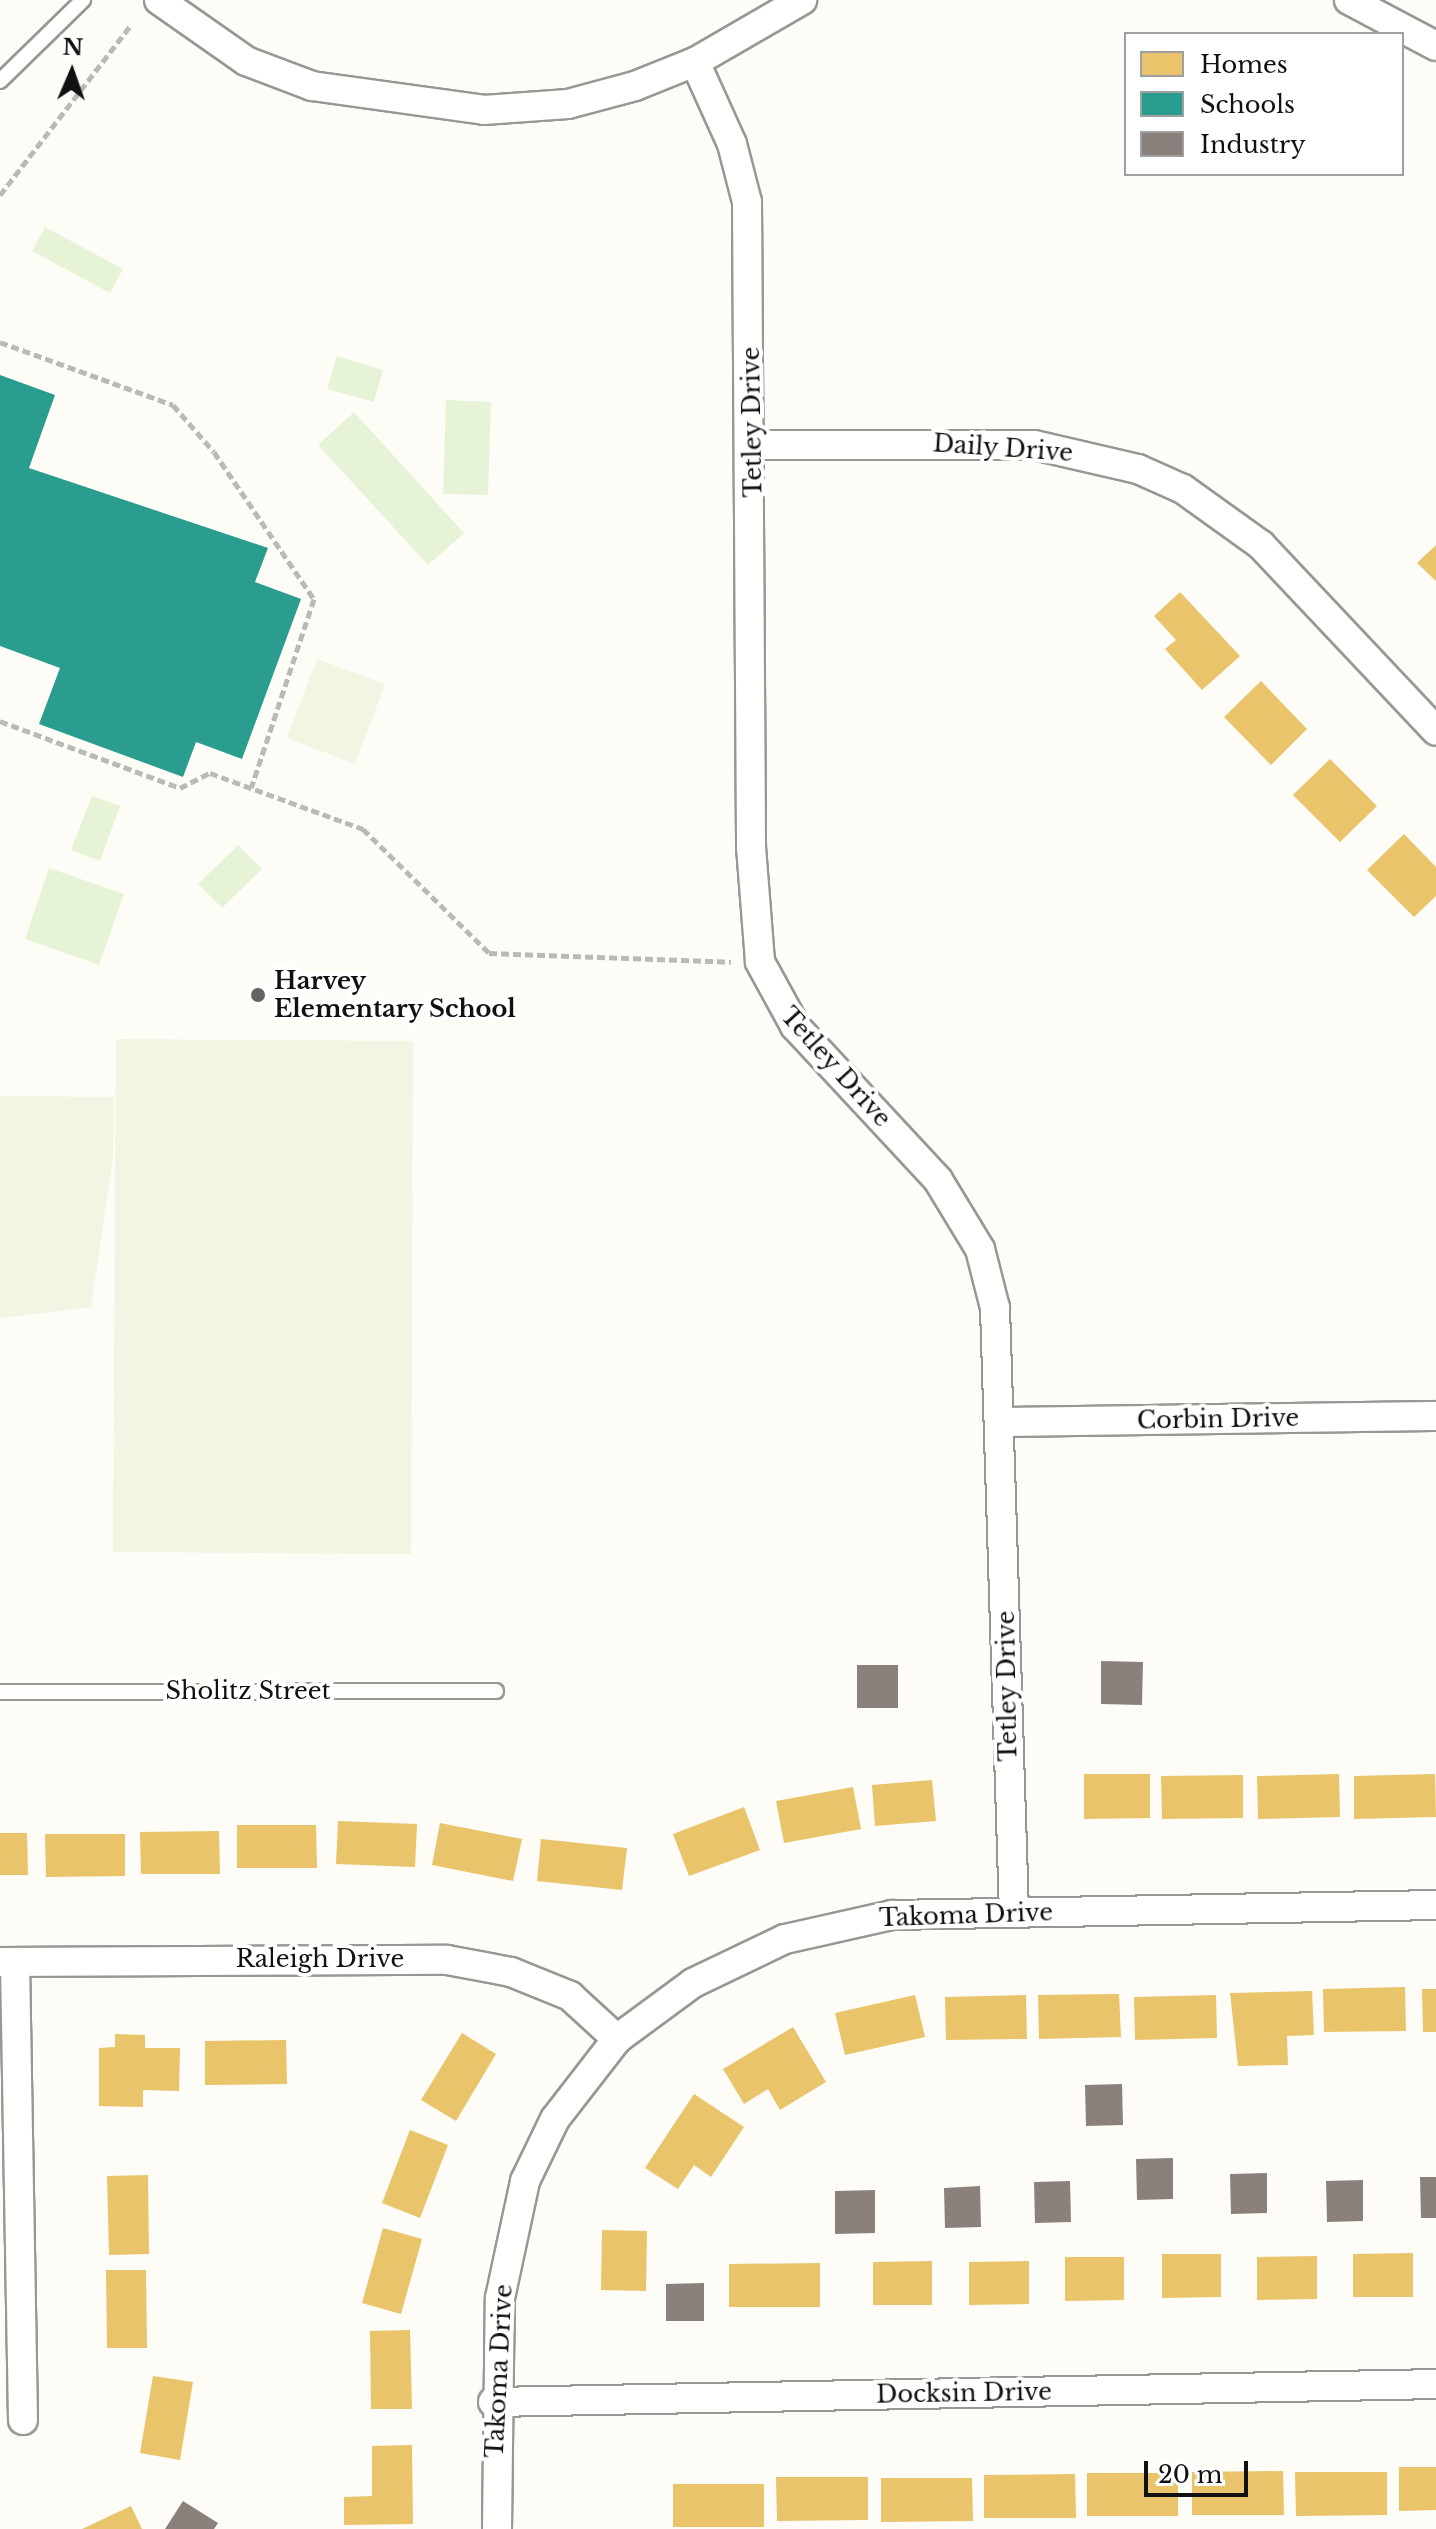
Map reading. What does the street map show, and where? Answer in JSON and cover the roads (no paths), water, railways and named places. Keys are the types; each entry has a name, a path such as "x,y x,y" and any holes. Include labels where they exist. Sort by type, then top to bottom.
{"street":[{"path":"159,0 259,66 312,86 434,108 568,104 695,62 802,0"},
{"path":"1349,0 1436,46"},
{"name":"Tetley Drive","path":"695,62 732,144 747,202 754,445 751,847 760,962 795,1026 961,1212 995,1308 1001,1422 1014,1912"},
{"name":"Daily Drive","path":"754,445 1034,445 1138,469 1183,489 1261,545 1436,731"},
{"name":"Corbin Drive","path":"1001,1422 1436,1416"},
{"name":"Takoma Drive","path":"497,2529 493,2402 500,2298 525,2181 555,2119 617,2039 693,1983 785,1939 892,1915 1436,1905"},
{"name":"Raleigh Drive","path":"7,1962 447,1960 511,1972 570,1996 617,2039"},
{"path":"7,1962 23,2420"},
{"name":"Docksin Drive","path":"493,2402 1436,2384"}],"lane":[{"path":"0,81 83,0"},
{"name":"Sholitz Street","path":"0,1692 496,1691"}],"place":[{"name":"Harvey Elementary School","path":"258,995"}]}
